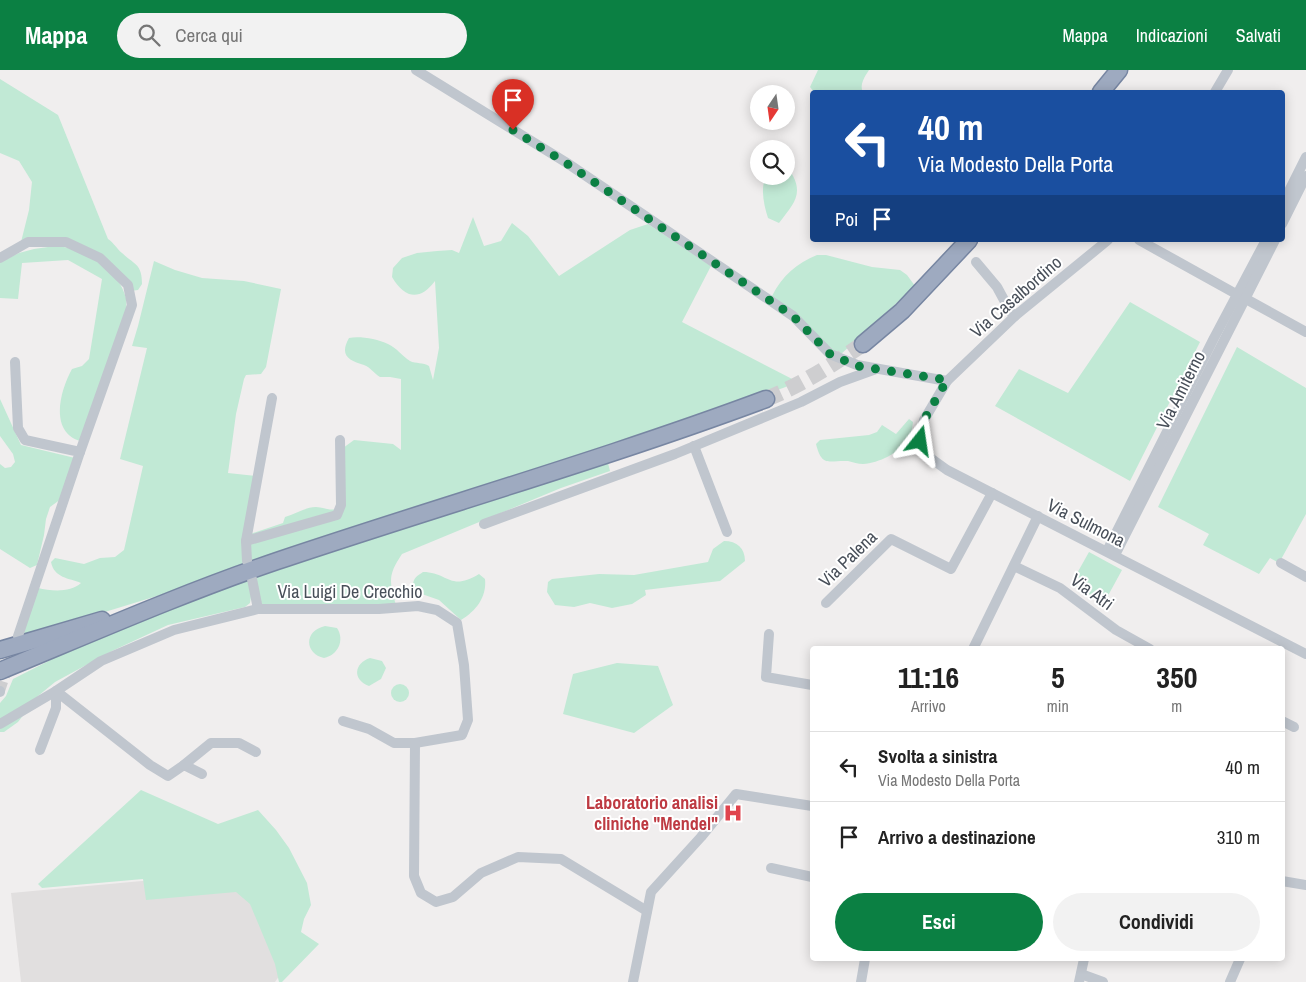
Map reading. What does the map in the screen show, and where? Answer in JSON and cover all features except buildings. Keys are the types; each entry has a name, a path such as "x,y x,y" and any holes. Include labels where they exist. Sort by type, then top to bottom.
{"highway":[{"path":"1103,90 1119,70"},
{"path":"863,344 902,312 967,242"},
{"path":"0,671 167,602 276,562 577,464 766,399"},
{"path":"0,650 167,602"},
{"path":"0,683 167,602"}],"street":[{"path":"416,70 566,163 793,316 830,354 857,366 947,380"},
{"path":"1216,90 1228,70"},
{"path":"1285,199 1306,157"},
{"path":"1285,218 1306,176"},
{"path":"0,258 28,242 66,242 100,258 128,285 132,305 18,636"},
{"name":"Via Casalbordino","path":"947,380 1015,316 1106,242"},
{"path":"1143,242 1306,332"},
{"name":"Via Amiterno","path":"1242,297 1265,242"},
{"name":"Via Amiterno","path":"1111,553 1214,338 1242,297 1274,242"},
{"path":"976,262 997,287 1010,311 1015,316"},
{"path":"15,362 18,428 25,440 80,452"},
{"path":"484,524 694,446 801,402 840,382 877,369"},
{"name":"Via Sulmona","path":"947,380 924,420 920,441 930,457 947,470 1306,654"},
{"path":"247,561 246,541 272,398"},
{"path":"246,541 337,515 341,505 340,440"},
{"path":"694,446 727,532"},
{"name":"Via Palena","path":"826,603 891,539 951,569 992,493"},
{"path":"974,646 1038,516"},
{"path":"1281,563 1306,577"},
{"name":"Via Atri","path":"1014,566 1060,588 1116,630 1145,646"},
{"path":"0,724 56,691 101,661 174,630 258,609 252,579"},
{"name":"Via Luigi De Crecchio","path":"258,609 380,609 418,606 437,610 457,623 464,665 468,720 462,735 394,743 369,729 343,721"},
{"path":"769,634 766,677 810,685"},
{"path":"40,750 56,708 56,691"},
{"path":"56,691 150,765 168,776 212,743 239,743 256,752"},
{"path":"1285,722 1294,727"},
{"path":"415,742 414,876 421,893 436,902 453,897 481,873 518,856 561,858 647,911"},
{"path":"184,765 202,774"},
{"path":"633,982 651,892 701,837 736,794 810,806"},
{"path":"771,868 810,877"},
{"path":"1285,882 1306,885"},
{"path":"861,982 865,961"},
{"path":"1084,961 1080,978 1103,982"},
{"path":"1230,982 1239,961"}],"shaded area":[{"path":"142,881 253,886 282,972 275,982 21,982 11,893"}],"green space":[{"path":"818,70 869,70 862,84 862,90 812,90 810,87"},
{"path":"0,79 58,115 108,239 141,272 142,284 138,290 130,291 129,283 65,240 21,242 29,210 32,182 19,161 0,153"},
{"path":"795,182 796,197 779,223 768,218 763,186 795,185"},
{"path":"473,217 484,246 501,241 512,223 528,236 559,276 630,230 648,224 711,266 682,322 798,382 574,458 559,461 250,563 250,534 283,523 285,517 308,508 336,509 343,448 354,440 393,444 401,450 401,379 380,377 366,366 350,359 345,353 346,344 349,338 358,337 374,339 388,344 410,361 429,366 433,380 439,348 435,281 424,292 413,295 402,290 397,284 392,277 393,268 402,258 417,253 452,250 459,253"},
{"path":"55,246 77,250 98,261 116,277 122,287 126,300 126,313 80,441 70,436 64,429 60,410 61,399 72,369 82,366 89,359 102,279 68,260 22,263 18,299 0,298 0,262 19,253"},
{"path":"817,255 826,255 872,267 900,270 907,275 915,286 840,355 835,353 772,296 780,282 791,271"},
{"path":"154,261 202,278 244,281 281,289 266,367 261,374 246,375 244,379 236,414 228,473 256,476 246,565 157,596 20,638 38,588 66,590 81,583 63,577 55,571 51,562 55,558 84,564 100,558 115,557 124,550 143,466 120,459 147,348 132,346"},
{"path":"1130,302 1200,342 1130,481 995,406 1019,369 1068,393"},
{"path":"1237,347 1306,388 1306,514 1279,563 1270,558 1259,574 1203,545 1209,534 1158,507"},
{"path":"0,399 21,445 75,458 61,499 50,507 37,565 30,568 0,549 0,464 5,468 11,467 15,462 13,454 0,436"},
{"path":"909,419 913,422 909,438 894,453 882,459 863,464 848,461 831,462 824,460 818,452 816,444 820,440 869,435 877,432 882,425 896,434"},
{"path":"604,462 608,463 610,471 561,488 402,554 394,567 391,578 396,605 262,606 255,576"},
{"path":"724,541 733,542 739,546 744,552 745,561 720,581 645,590 646,595 632,604 612,608 590,603 574,607 555,605 547,592 548,582 552,579 599,574 634,575 708,562 713,549"},
{"path":"1089,552 1122,570 1104,603 1071,584"},
{"path":"423,572 455,581 469,579 479,574 485,579 482,598 476,608 461,620 439,600 419,593 413,586 417,576"},
{"path":"249,577 251,596 250,603 245,607 168,625 112,651 55,682 38,696 18,722 4,732 0,732 0,703 6,696 13,679 104,633"},
{"path":"325,626 337,628 340,642 333,654 324,658 313,652 309,642 313,633"},
{"path":"370,658 382,661 386,668 381,679 369,686 360,680 357,672 358,667"},
{"path":"617,663 658,666 673,705 634,733 563,714 573,674"},
{"path":"400,684 406,687 409,693 406,699 400,702 394,699 391,693 394,687"},
{"path":"141,790 218,824 258,810 276,830 289,848 307,883 311,905 304,919 301,932 319,944 282,982 279,982 275,964 250,904 236,892 146,900 143,879 42,888 38,884"}],"tunnel":[{"path":"766,399 816,374 863,344"},
{"path":"0,691 16,643"}],"place":[{"name":"Laboratorio analisi cliniche \"Mendel\"","path":"733,813"}],"route":[{"path":"513,130 566,163 793,316 830,354 857,366 947,380 924,420 920,441"}]}
